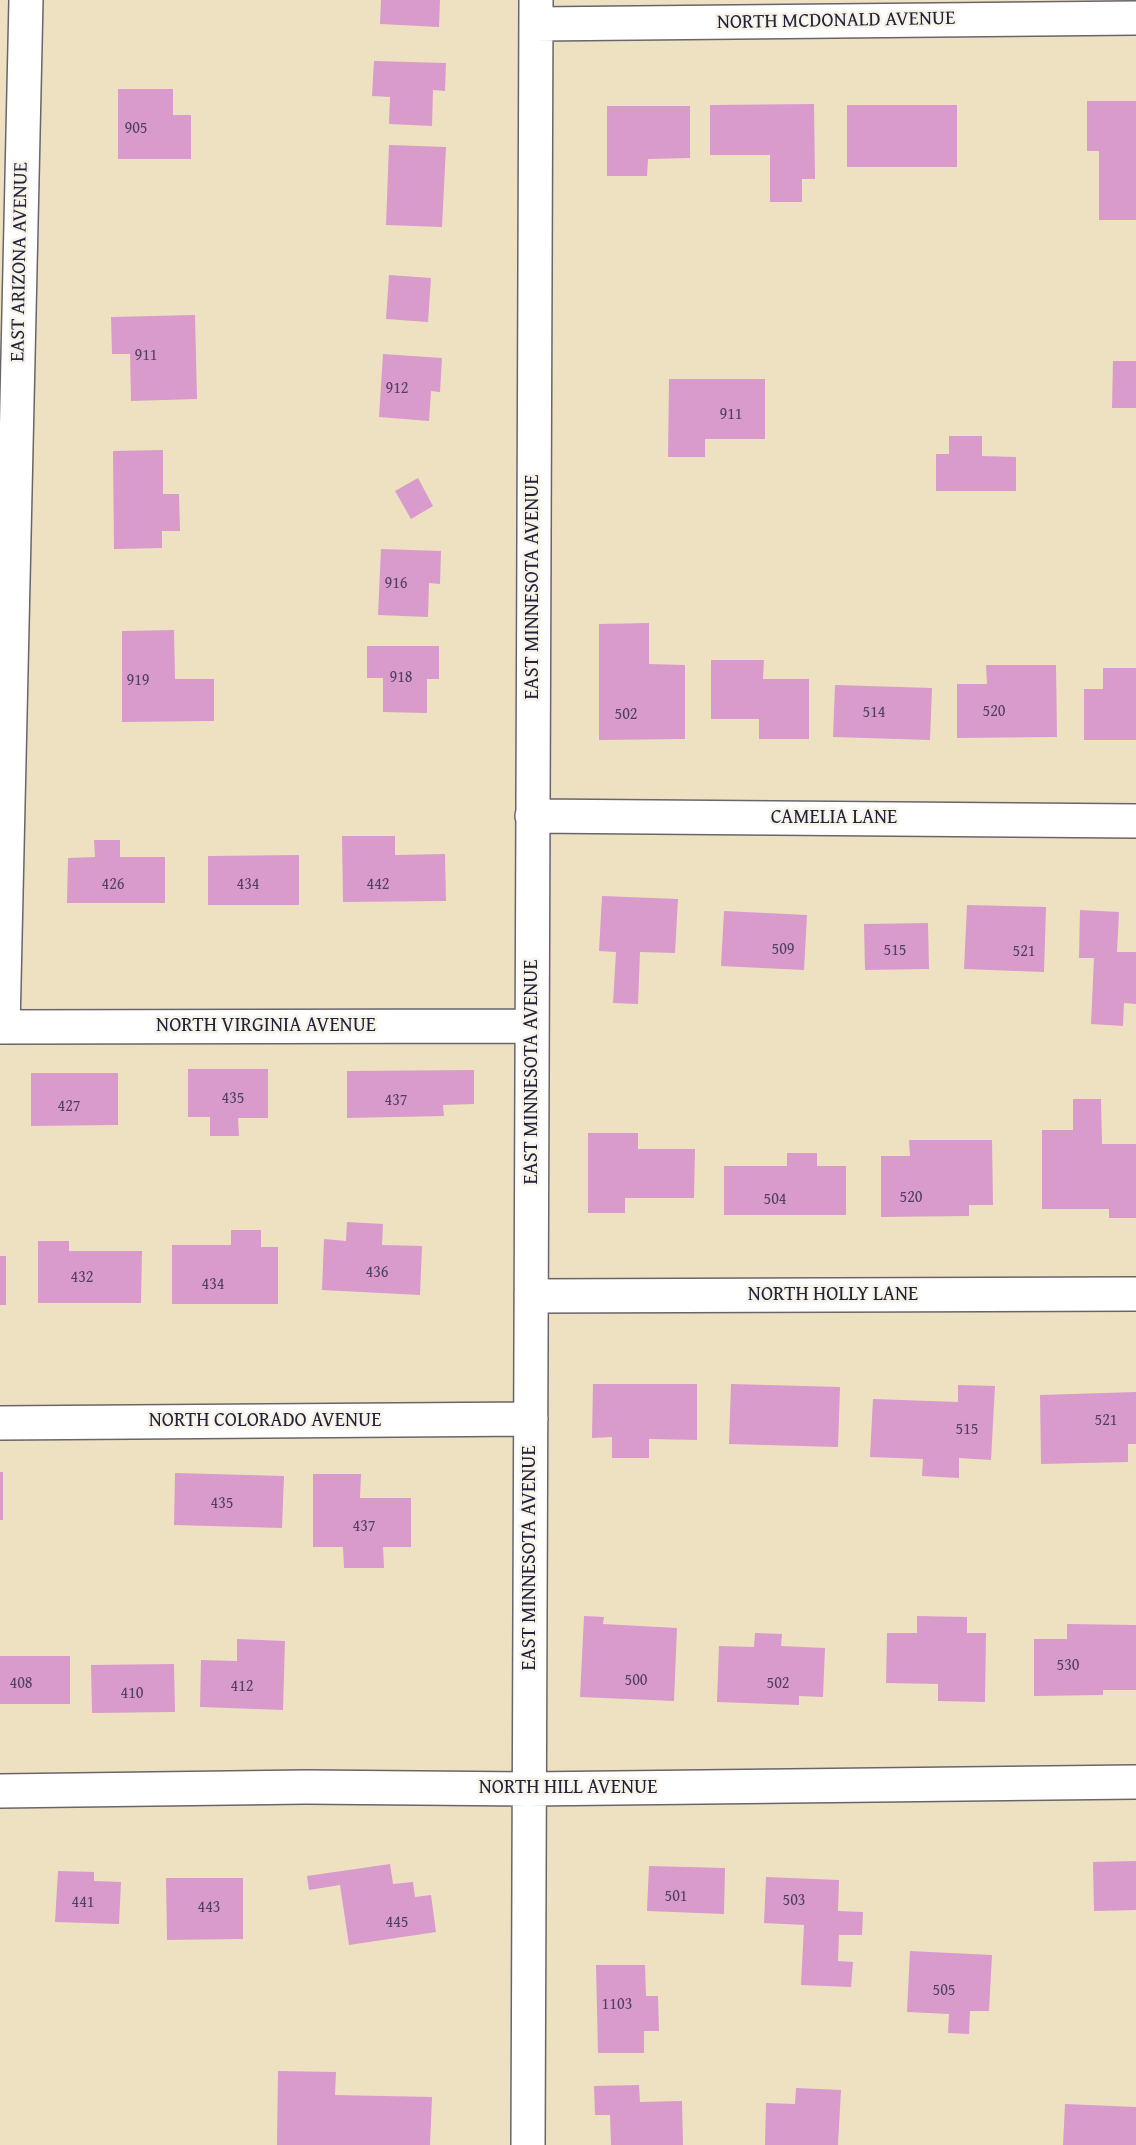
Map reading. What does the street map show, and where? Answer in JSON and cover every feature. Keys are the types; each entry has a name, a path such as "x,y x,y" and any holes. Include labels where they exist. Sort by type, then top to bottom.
{"street":[{"name":"EAST ARIZONA AVENUE","path":"1,1027 26,0"},
{"name":"NORTH MCDONALD AVENUE","path":"536,12 1045,10 1136,18"},
{"name":"EAST MINNESOTA AVENUE","path":"528,2145 536,12"},
{"name":"CAMELIA LANE","path":"532,816 1136,820"},
{"name":"NORTH VIRGINIA AVENUE","path":"1,1027 532,1026"},
{"name":"NORTH HOLLY LANE","path":"531,1296 1136,1294"},
{"name":"NORTH COLORADO AVENUE","path":"0,1423 531,1419"},
{"name":"NORTH HILL AVENUE","path":"0,1791 306,1787 529,1789 1136,1782"}],"building":[{"path":"381,0 440,0 439,27 380,24"},
{"path":"374,61 446,63 445,91 433,90 432,126 389,124 390,97 372,96"},
{"path":"118,89 173,89 173,115 191,115 191,159 118,159"},
{"path":"1087,101 1136,101 1136,220 1099,220 1099,151 1087,151"},
{"path":"814,104 815,179 802,179 802,202 770,202 770,155 710,155 710,105"},
{"path":"847,105 957,105 957,167 847,167"},
{"path":"607,106 690,106 690,158 648,159 647,176 607,176"},
{"path":"389,145 446,147 442,227 386,225"},
{"path":"389,275 431,278 428,322 386,319"},
{"path":"195,315 197,399 131,401 130,354 112,354 111,317"},
{"path":"383,354 442,358 440,392 431,391 429,421 379,417"},
{"path":"1113,361 1136,361 1136,408 1112,408"},
{"path":"669,379 765,379 765,439 705,439 705,457 668,457"},
{"path":"949,436 982,436 982,456 1016,457 1016,491 936,491 936,454 949,454"},
{"path":"163,450 163,494 179,494 180,531 162,531 162,548 114,549 113,451"},
{"path":"418,478 433,506 411,519 395,491"},
{"path":"381,549 441,551 440,584 429,583 428,617 378,615"},
{"path":"649,623 649,664 685,665 685,739 599,740 599,624"},
{"path":"174,630 175,679 214,679 214,721 122,722 122,631"},
{"path":"367,646 439,646 439,679 427,679 427,713 383,712 383,678 367,678"},
{"path":"711,660 764,660 763,679 809,679 809,739 759,739 759,719 711,719"},
{"path":"986,665 1056,665 1057,737 957,738 957,684 987,684"},
{"path":"1103,668 1136,668 1136,740 1084,740 1084,689 1103,689"},
{"path":"835,685 932,688 930,740 833,737"},
{"path":"342,836 395,836 395,855 445,854 446,901 343,902"},
{"path":"94,840 120,840 120,857 165,857 165,903 67,903 68,858 95,857"},
{"path":"299,855 299,905 208,905 208,856"},
{"path":"602,896 678,899 675,953 640,952 638,1004 613,1003 616,952 599,951"},
{"path":"967,905 1046,907 1044,972 964,969"},
{"path":"1080,910 1119,912 1117,952 1136,952 1136,1004 1124,1003 1123,1026 1091,1024 1094,958 1079,958"},
{"path":"724,911 807,915 804,970 721,966"},
{"path":"928,923 929,969 865,970 864,924"},
{"path":"188,1069 268,1069 268,1118 238,1118 239,1136 210,1136 210,1117 188,1117"},
{"path":"474,1070 474,1104 443,1105 444,1116 347,1118 347,1071"},
{"path":"31,1073 118,1073 118,1125 31,1126"},
{"path":"1073,1099 1101,1099 1102,1144 1136,1144 1136,1218 1109,1218 1109,1209 1042,1209 1042,1130 1073,1130"},
{"path":"588,1133 638,1133 638,1149 695,1149 694,1198 625,1198 625,1213 588,1213"},
{"path":"909,1140 992,1140 993,1205 969,1205 969,1216 881,1217 881,1156 910,1156"},
{"path":"787,1153 817,1153 817,1166 846,1166 846,1215 724,1215 724,1166 787,1166"},
{"path":"347,1222 383,1224 382,1245 422,1246 420,1295 322,1290 324,1239 346,1241"},
{"path":"231,1230 261,1230 261,1247 278,1247 278,1304 172,1304 172,1245 231,1245"},
{"path":"38,1241 69,1241 69,1251 142,1251 141,1303 38,1303"},
{"path":"0,1256 6,1256 6,1305 0,1305"},
{"path":"593,1384 697,1384 697,1440 649,1439 649,1458 612,1458 612,1437 592,1438"},
{"path":"731,1384 840,1387 838,1447 729,1444"},
{"path":"958,1385 995,1386 991,1460 959,1458 959,1478 922,1476 923,1459 870,1457 873,1399 958,1402"},
{"path":"1136,1392 1136,1444 1128,1444 1128,1462 1041,1464 1040,1395"},
{"path":"0,1472 3,1472 3,1520 0,1520"},
{"path":"175,1473 284,1476 282,1528 174,1525"},
{"path":"313,1474 361,1474 360,1498 411,1498 411,1547 383,1547 384,1568 344,1568 343,1547 313,1547"},
{"path":"584,1616 604,1617 603,1624 677,1628 674,1701 580,1697"},
{"path":"917,1616 967,1617 967,1633 986,1633 985,1702 938,1701 938,1684 886,1683 887,1633 917,1633"},
{"path":"1067,1624 1136,1625 1136,1690 1103,1690 1103,1695 1034,1696 1034,1639 1067,1639"},
{"path":"755,1633 782,1634 781,1646 825,1648 823,1697 799,1696 799,1705 717,1702 719,1646 754,1647"},
{"path":"237,1639 285,1641 283,1710 200,1707 201,1660 237,1661"},
{"path":"0,1656 70,1656 70,1704 0,1704"},
{"path":"174,1664 175,1712 92,1713 91,1665"},
{"path":"1136,1861 1136,1910 1094,1911 1093,1862"},
{"path":"390,1864 393,1884 413,1882 415,1897 431,1895 436,1932 349,1945 340,1885 309,1890 307,1876"},
{"path":"649,1866 725,1868 724,1914 647,1911"},
{"path":"58,1871 94,1872 94,1881 121,1882 119,1924 55,1922"},
{"path":"766,1877 839,1880 838,1911 863,1912 862,1935 839,1935 838,1961 853,1962 851,1987 801,1985 804,1925 764,1923"},
{"path":"166,1878 243,1878 243,1939 167,1940"},
{"path":"910,1951 992,1955 989,2011 970,2011 969,2034 948,2033 949,2014 907,2012"},
{"path":"596,1965 645,1965 646,1996 658,1996 659,2031 644,2031 644,2053 598,2053"},
{"path":"278,2071 336,2072 335,2095 432,2097 430,2145 277,2145"},
{"path":"639,2085 640,2102 682,2101 683,2145 611,2145 610,2115 595,2115 594,2086"},
{"path":"796,2088 841,2090 838,2145 765,2145 766,2103 795,2104"},
{"path":"1065,2104 1136,2107 1136,2145 1063,2145"}]}
